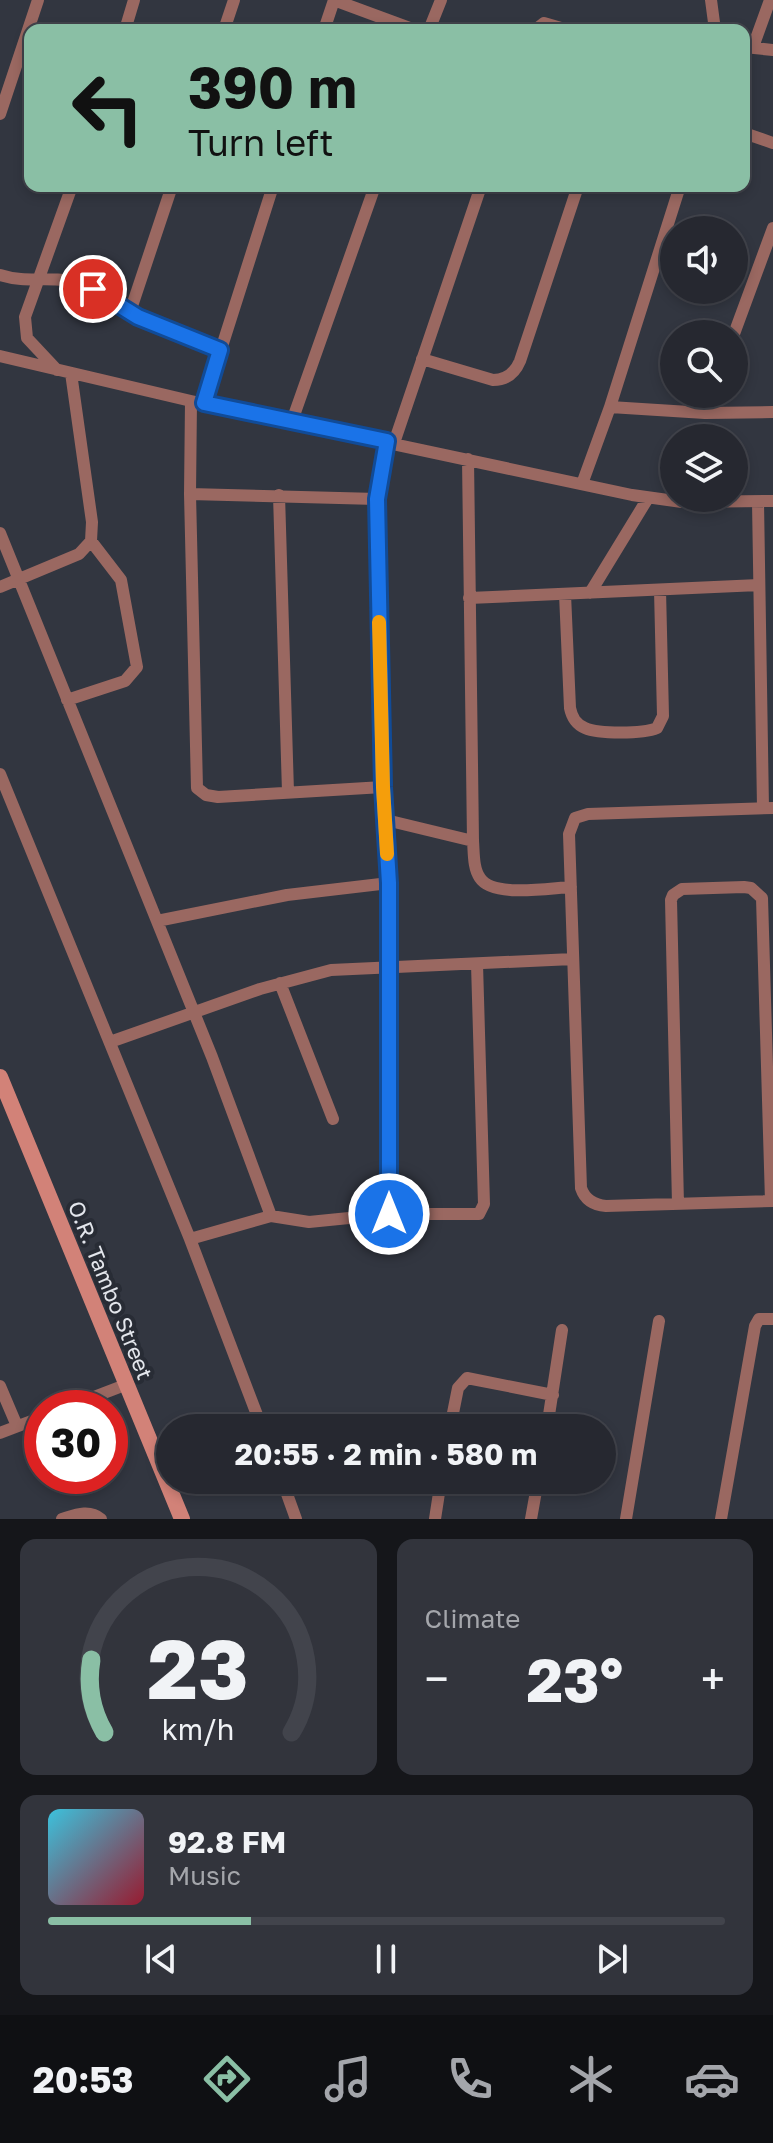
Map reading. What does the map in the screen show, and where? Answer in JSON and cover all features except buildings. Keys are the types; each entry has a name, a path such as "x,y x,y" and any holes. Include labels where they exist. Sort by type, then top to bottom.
{"street":[{"path":"30,24 38,0"},
{"path":"127,24 134,0"},
{"path":"226,24 234,0"},
{"path":"326,24 334,0 399,24"},
{"path":"431,24 441,0"},
{"path":"711,0 714,24"},
{"path":"750,45 770,0"},
{"path":"0,114 24,42"},
{"path":"750,47 773,50"},
{"path":"750,135 773,143"},
{"path":"57,370 31,344 25,332 25,317 70,192"},
{"path":"130,312 170,192"},
{"path":"271,192 220,350 198,402 190,494 197,788 211,797 383,787"},
{"path":"292,421 373,192"},
{"path":"389,1214 389,883 383,787 377,499 391,442 479,192"},
{"path":"422,359 493,380 504,379 513,373 520,361 576,192"},
{"path":"582,484 610,407 678,192"},
{"path":"739,320 773,228"},
{"path":"0,275 24,281 68,280 79,283 109,297 130,312 220,350"},
{"path":"0,356 198,402 648,498 682,502 773,501"},
{"path":"0,587 79,554 91,541 92,522 71,373"},
{"path":"610,407 705,413 773,412"},
{"path":"705,413 707,408"},
{"path":"468,459 473,841 477,874 493,888 571,887"},
{"path":"190,494 377,499"},
{"path":"279,495 288,792"},
{"path":"590,593 648,498"},
{"path":"678,1204 671,900 682,889 744,887 757,892 762,898 772,1201 678,1204 606,1206 592,1202 583,1195 581,1188 570,826 580,815 768,808 758,502"},
{"path":"0,533 194,1012 271,1216"},
{"path":"67,700 125,681 137,667 121,580 91,541"},
{"path":"469,598 759,585"},
{"path":"565,594 573,718 591,730 639,732 657,728 663,716 660,590"},
{"path":"0,774 5,799 110,1042 257,1414"},
{"path":"386,820 473,841"},
{"path":"157,921 287,895 389,883"},
{"path":"110,1042 280,983 331,970 573,959"},
{"path":"190,1239 271,1216 309,1222 389,1214 479,1214 483,1209 477,964"},
{"path":"280,983 333,1119"},
{"name":"O.R. Tambo Street","path":"0,1077 182,1519"},
{"path":"721,1519 755,1326 759,1319 773,1319"},
{"path":"626,1519 659,1321"},
{"path":"550,1414 562,1330"},
{"path":"453,1414 458,1388 467,1378 553,1395"},
{"path":"112,1390 125,1385"},
{"path":"0,1386 17,1426"},
{"path":"0,1433 24,1423"},
{"path":"287,1494 296,1519"},
{"path":"435,1519 439,1494"},
{"path":"531,1519 535,1494"},
{"path":"62,1519 82,1513 101,1519"}],"slow traffic":[{"path":"379,622 387,854"}],"route":[{"path":"93,289 138,317 220,350 204,403 387,441 377,499 383,787 389,883 389,1214"}]}
